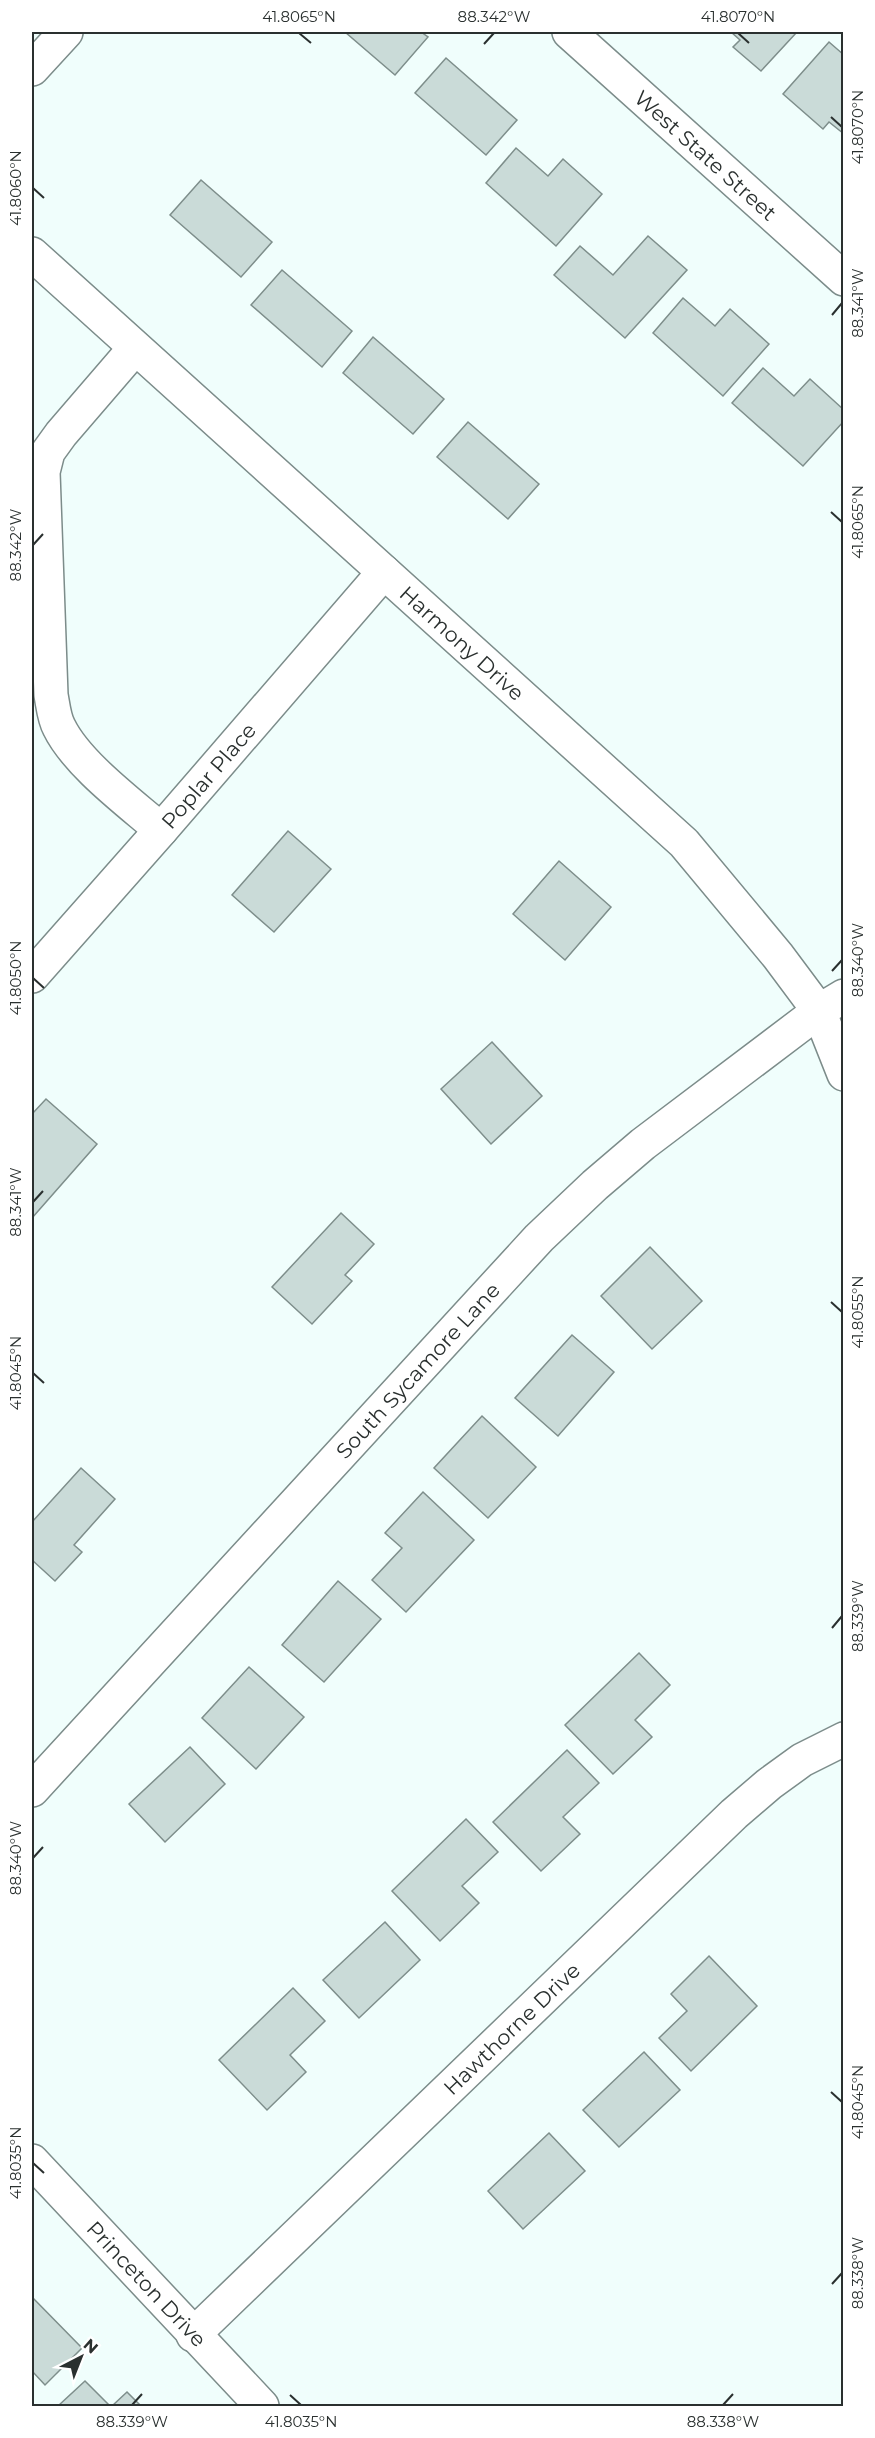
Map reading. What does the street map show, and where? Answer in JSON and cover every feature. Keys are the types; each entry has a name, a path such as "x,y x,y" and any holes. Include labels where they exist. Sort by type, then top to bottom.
{"street":[{"path":"32,69 66,32"},
{"name":"West State Street","path":"568,32 843,279"},
{"name":"Harmony Drive","path":"32,254 684,843 778,956 831,1003 843,1074"},
{"path":"135,348 61,434 48,452 42,472 51,695 58,726 71,746 161,831"},
{"name":"Poplar Place","path":"32,976 161,831 384,572"},
{"name":"South Sycamore Lane","path":"32,1790 539,1238 643,1144 831,1003"},
{"name":"Hawthorne Drive","path":"193,2335 734,1814 802,1760 843,1739"},
{"name":"Princeton Drive","path":"32,2161 262,2406"}],"building":[{"path":"345,32 421,32 428,37 395,75"},
{"path":"731,32 797,32 761,71 733,47 740,40"},
{"path":"829,42 844,55 844,134 829,122 823,129 783,94"},
{"path":"446,58 517,120 486,155 415,93"},
{"path":"516,148 548,176 563,159 602,194 556,246 486,183"},
{"path":"201,180 272,242 241,277 170,215"},
{"path":"648,236 687,270 625,338 554,275 580,246 613,275"},
{"path":"282,270 352,331 322,367 251,305"},
{"path":"683,298 715,326 730,309 769,344 723,396 653,333"},
{"path":"373,337 444,399 413,434 343,373"},
{"path":"763,368 794,396 810,379 844,410 844,421 803,466 732,403"},
{"path":"468,422 539,484 508,519 437,457"},
{"path":"288,831 331,869 274,932 232,895"},
{"path":"559,861 611,907 565,960 513,914"},
{"path":"492,1042 542,1096 491,1144 441,1089"},
{"path":"46,1099 97,1144 32,1218 32,1114"},
{"path":"341,1213 374,1244 345,1275 352,1281 312,1324 272,1287"},
{"path":"650,1247 702,1301 652,1349 601,1296"},
{"path":"572,1335 614,1372 558,1436 515,1398"},
{"path":"482,1416 536,1467 488,1518 434,1468"},
{"path":"81,1468 115,1499 74,1545 82,1552 55,1581 32,1560 32,1522"},
{"path":"423,1492 474,1540 406,1612 372,1580 402,1548 385,1533"},
{"path":"338,1581 381,1619 324,1682 282,1645"},
{"path":"639,1653 670,1685 635,1720 652,1737 613,1774 565,1725"},
{"path":"249,1667 304,1717 256,1769 202,1718"},
{"path":"190,1747 225,1784 165,1842 129,1804"},
{"path":"567,1750 599,1783 563,1817 580,1834 541,1871 493,1822"},
{"path":"466,1819 498,1852 462,1886 479,1903 440,1941 392,1891"},
{"path":"385,1922 420,1960 359,2018 323,1980"},
{"path":"709,1956 757,2006 691,2071 659,2038 687,2011 671,1994"},
{"path":"293,1988 325,2021 290,2055 306,2072 267,2110 219,2060"},
{"path":"644,2052 680,2090 619,2147 583,2110"},
{"path":"549,2133 585,2171 523,2229 488,2191"},
{"path":"32,2297 82,2348 45,2385 32,2371"},
{"path":"85,2381 110,2406 58,2406"},
{"path":"127,2392 141,2406 112,2406"}]}
